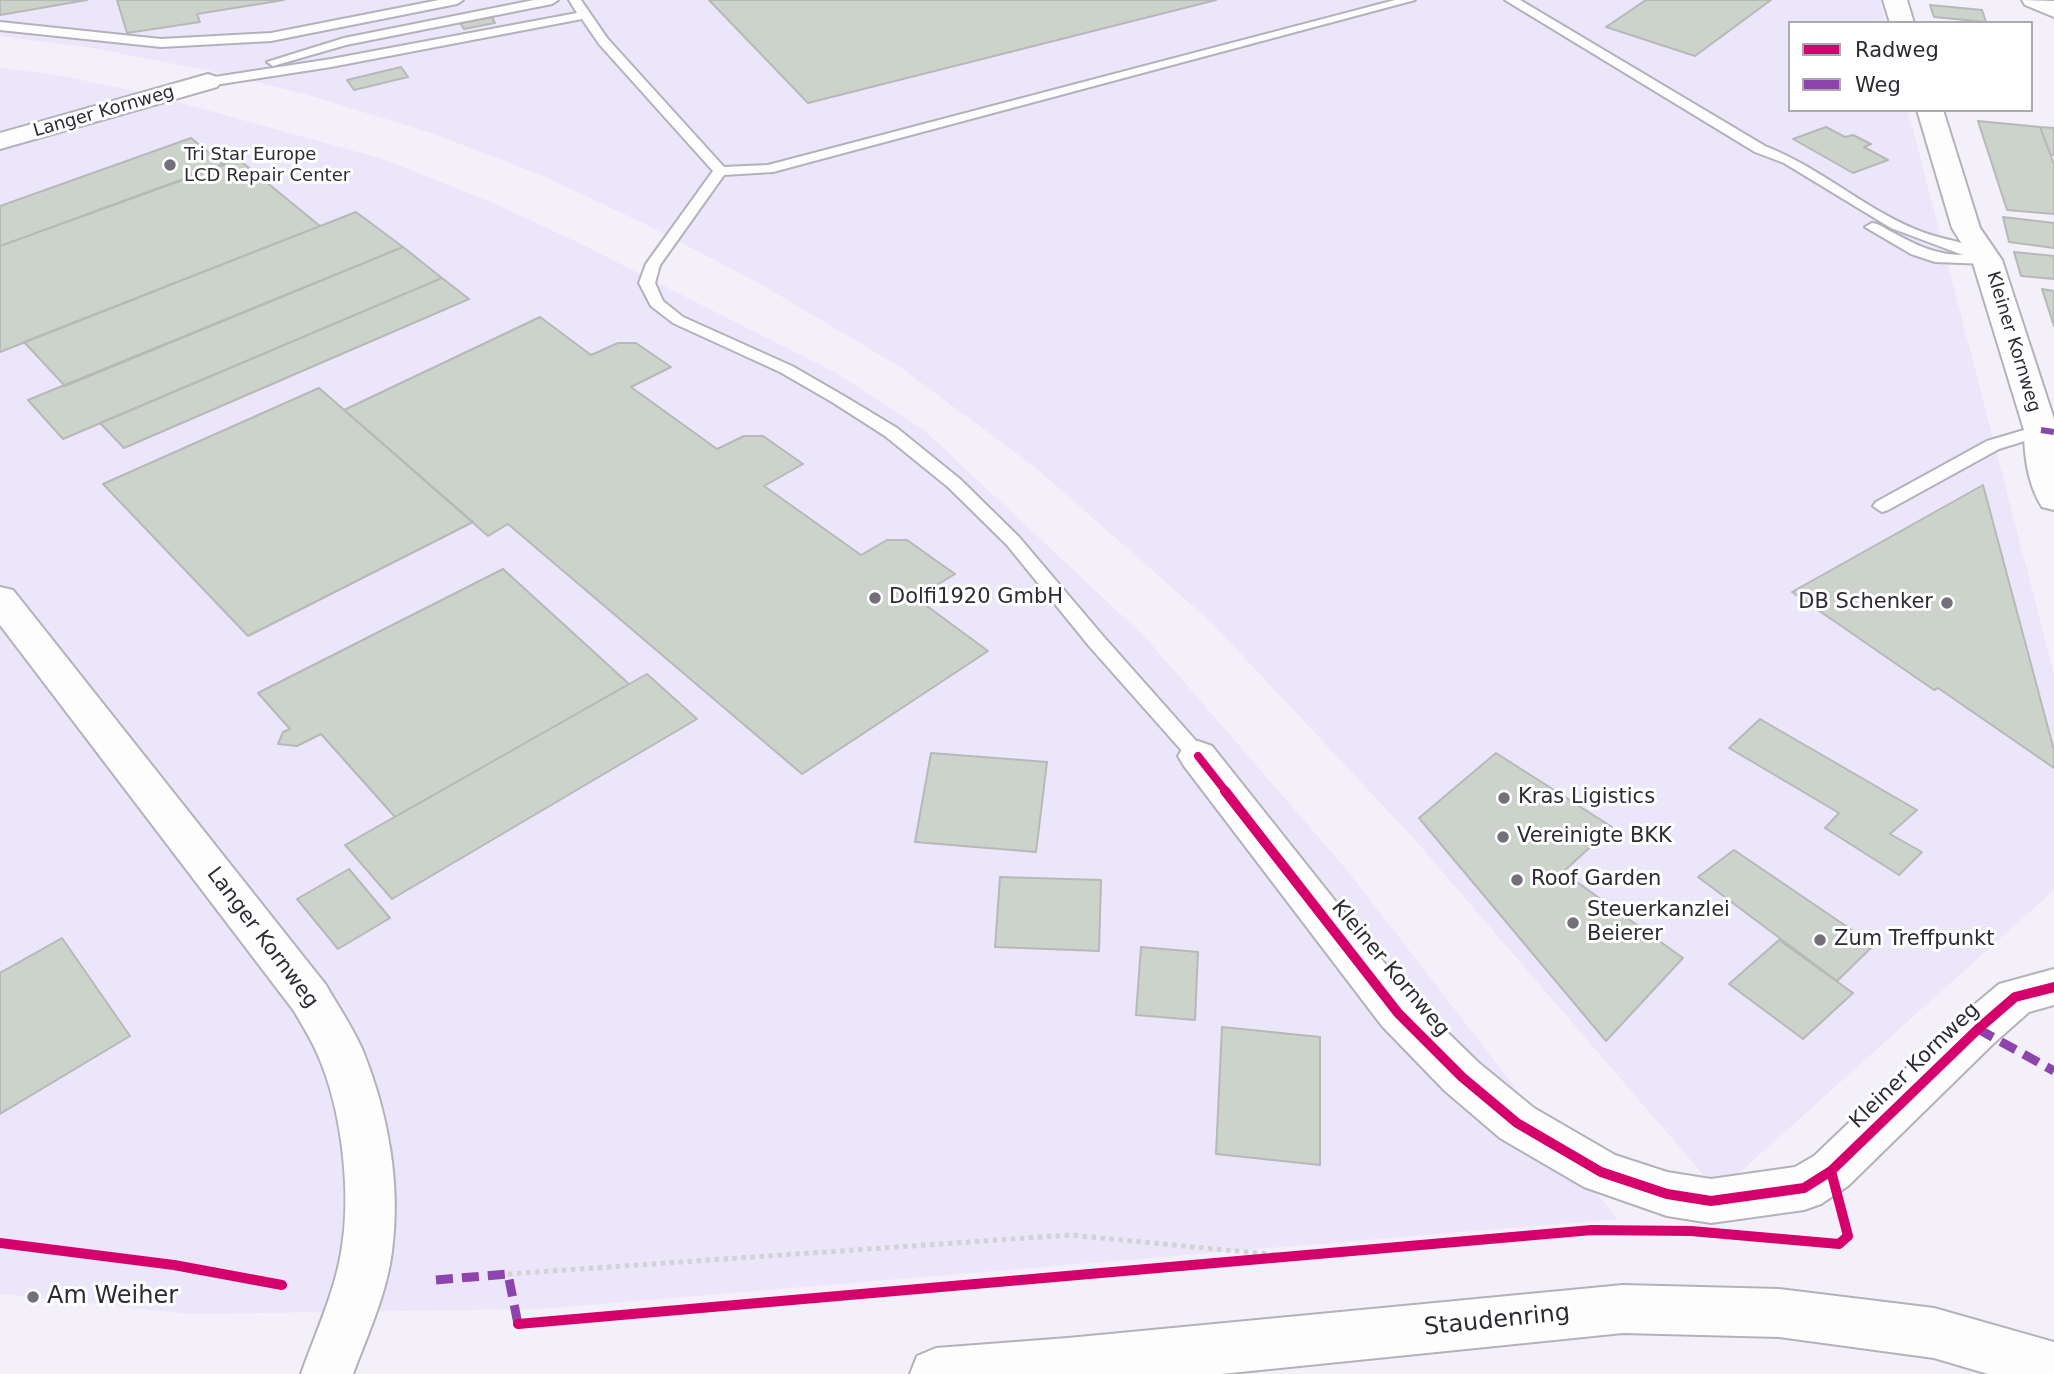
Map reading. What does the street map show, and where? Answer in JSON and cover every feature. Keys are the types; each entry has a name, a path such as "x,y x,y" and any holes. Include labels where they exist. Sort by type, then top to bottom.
{"street":[{"path":"1895,0 1901,21"},
{"path":"2034,0 2054,10"},
{"name":"Langer Kornweg","path":"0,141 208,82"},
{"name":"Kleiner Kornweg","path":"1931,112 1966,228 1987,260 2047,431 2042,455 2054,499"},
{"name":"Langer Kornweg","path":"0,599 310,998 340,1051 367,1150 370,1196 366,1251 359,1286 327,1374"},
{"name":"Kleiner Kornweg","path":"1198,756 1398,1013 1462,1077 1517,1123 1590,1166 1633,1184 1667,1194 1712,1201 1804,1188 1831,1171 1978,1029 2015,997 2054,987"},
{"name":"Staudenring","path":"936,1374 1068,1364 1623,1309 1779,1313 1934,1333 2054,1368"}],"lane":[{"path":"0,26 161,43 202,41 271,37 457,0"},
{"path":"208,82 344,42 552,0"},
{"path":"575,0 583,15 679,128 720,171 768,169 1409,0"},
{"path":"1511,0 1760,149 1773,162 1833,204 1916,251 1940,259 1987,260"},
{"path":"208,82 331,63 583,15"},
{"path":"720,171 694,212 653,264 647,283 656,303 678,320 786,369 838,399 891,432 954,483 1013,541 1096,641 1198,756"},
{"path":"1882,506 1993,445 2047,431"}],"path":[{"path":"508,1274 1070,1235 1299,1256"},
{"path":"1229,1262 1299,1256"}],"shaded area":[{"path":"0,0 1880,0 1885,21 1788,21 1788,112 1909,112 2054,674 2054,890 1718,1192 1415,840 1211,622 1037,469 900,367 757,282 645,224 543,176 434,134 305,94 210,71 93,48 0,36"},
{"path":"0,68 58,75 153,95 383,159 491,202 583,245 836,373 924,430 1146,638 1346,869 1617,1219 539,1309 191,1314 0,1294"}],"building":[{"path":"0,0 87,0 0,15"},
{"path":"117,0 284,0 197,14 200,22 127,33"},
{"path":"709,0 1216,0 808,103"},
{"path":"1646,0 1771,0 1695,56 1606,27"},
{"path":"1930,5 1982,10 1986,21 1976,21 1934,17"},
{"path":"492,17 495,23 464,29 460,23"},
{"path":"401,67 408,77 354,90 347,80"},
{"path":"1978,121 2040,127 2054,164 2054,214 2007,210"},
{"path":"1826,127 1845,137 1853,135 1871,144 1864,147 1888,160 1853,173 1793,139"},
{"path":"2040,127 2054,128 2054,155 2050,154"},
{"path":"191,138 224,165 0,246 0,206"},
{"path":"238,159 320,226 0,352 0,246"},
{"path":"356,212 403,247 65,386 24,342"},
{"path":"2003,217 2054,223 2054,248 2009,242"},
{"path":"403,247 442,278 63,439 28,400"},
{"path":"2014,252 2054,256 2054,279 2021,276"},
{"path":"442,278 469,299 124,448 100,423"},
{"path":"2042,289 2054,291 2054,326"},
{"path":"540,317 591,355 618,343 636,343 671,367 631,387 717,449 744,436 763,436 803,464 764,486 861,555 887,540 907,540 955,574 916,598 988,651 802,774 508,524 488,536 344,410"},
{"path":"319,388 473,522 248,636 103,484"},
{"path":"1983,485 2054,750 2054,768 1938,688 1934,690 1792,592"},
{"path":"503,569 629,684 395,817 321,734 297,746 278,744 283,732 290,729 258,693"},
{"path":"647,674 697,719 392,899 345,845"},
{"path":"1760,719 1917,810 1890,834 1922,852 1899,875 1825,828 1839,813 1729,748"},
{"path":"931,753 1047,762 1036,852 915,842"},
{"path":"1496,753 1612,827 1563,872 1683,958 1606,1041 1419,818"},
{"path":"1734,850 1874,945 1837,981 1698,877"},
{"path":"349,869 390,918 338,949 297,899"},
{"path":"1000,877 1101,880 1099,951 995,947"},
{"path":"62,938 130,1036 0,1114 0,973"},
{"path":"1779,940 1853,993 1803,1039 1729,984"},
{"path":"1141,947 1198,952 1195,1020 1136,1015"},
{"path":"1222,1027 1320,1037 1320,1165 1216,1154"}],"marked path":[{"path":"2041,430 2054,432"},
{"path":"1978,1029 2054,1071"},
{"path":"436,1280 508,1274 518,1324"}],"cycle path":[{"path":"1198,756 1398,1013 1462,1077 1517,1123 1601,1172 1667,1194 1711,1201 1804,1188 1831,1171 1978,1029 2015,997 2054,987"},
{"path":"518,1324 1592,1230 1691,1231 1839,1244 1848,1236 1831,1171"},
{"path":"0,1243 174,1265 282,1285"}],"place":[{"name":"Tri Star Europe LCD Repair Center","path":"170,165"},
{"name":"Dolfi1920 GmbH","path":"875,598"},
{"name":"DB Schenker","path":"1947,603"},
{"name":"Kras Ligistics","path":"1504,798"},
{"name":"Vereinigte BKK","path":"1503,837"},
{"name":"Roof Garden","path":"1517,880"},
{"name":"Steuerkanzlei Beierer","path":"1573,923"},
{"name":"Zum Treffpunkt","path":"1820,940"},
{"name":"Am Weiher","path":"33,1297"}]}
